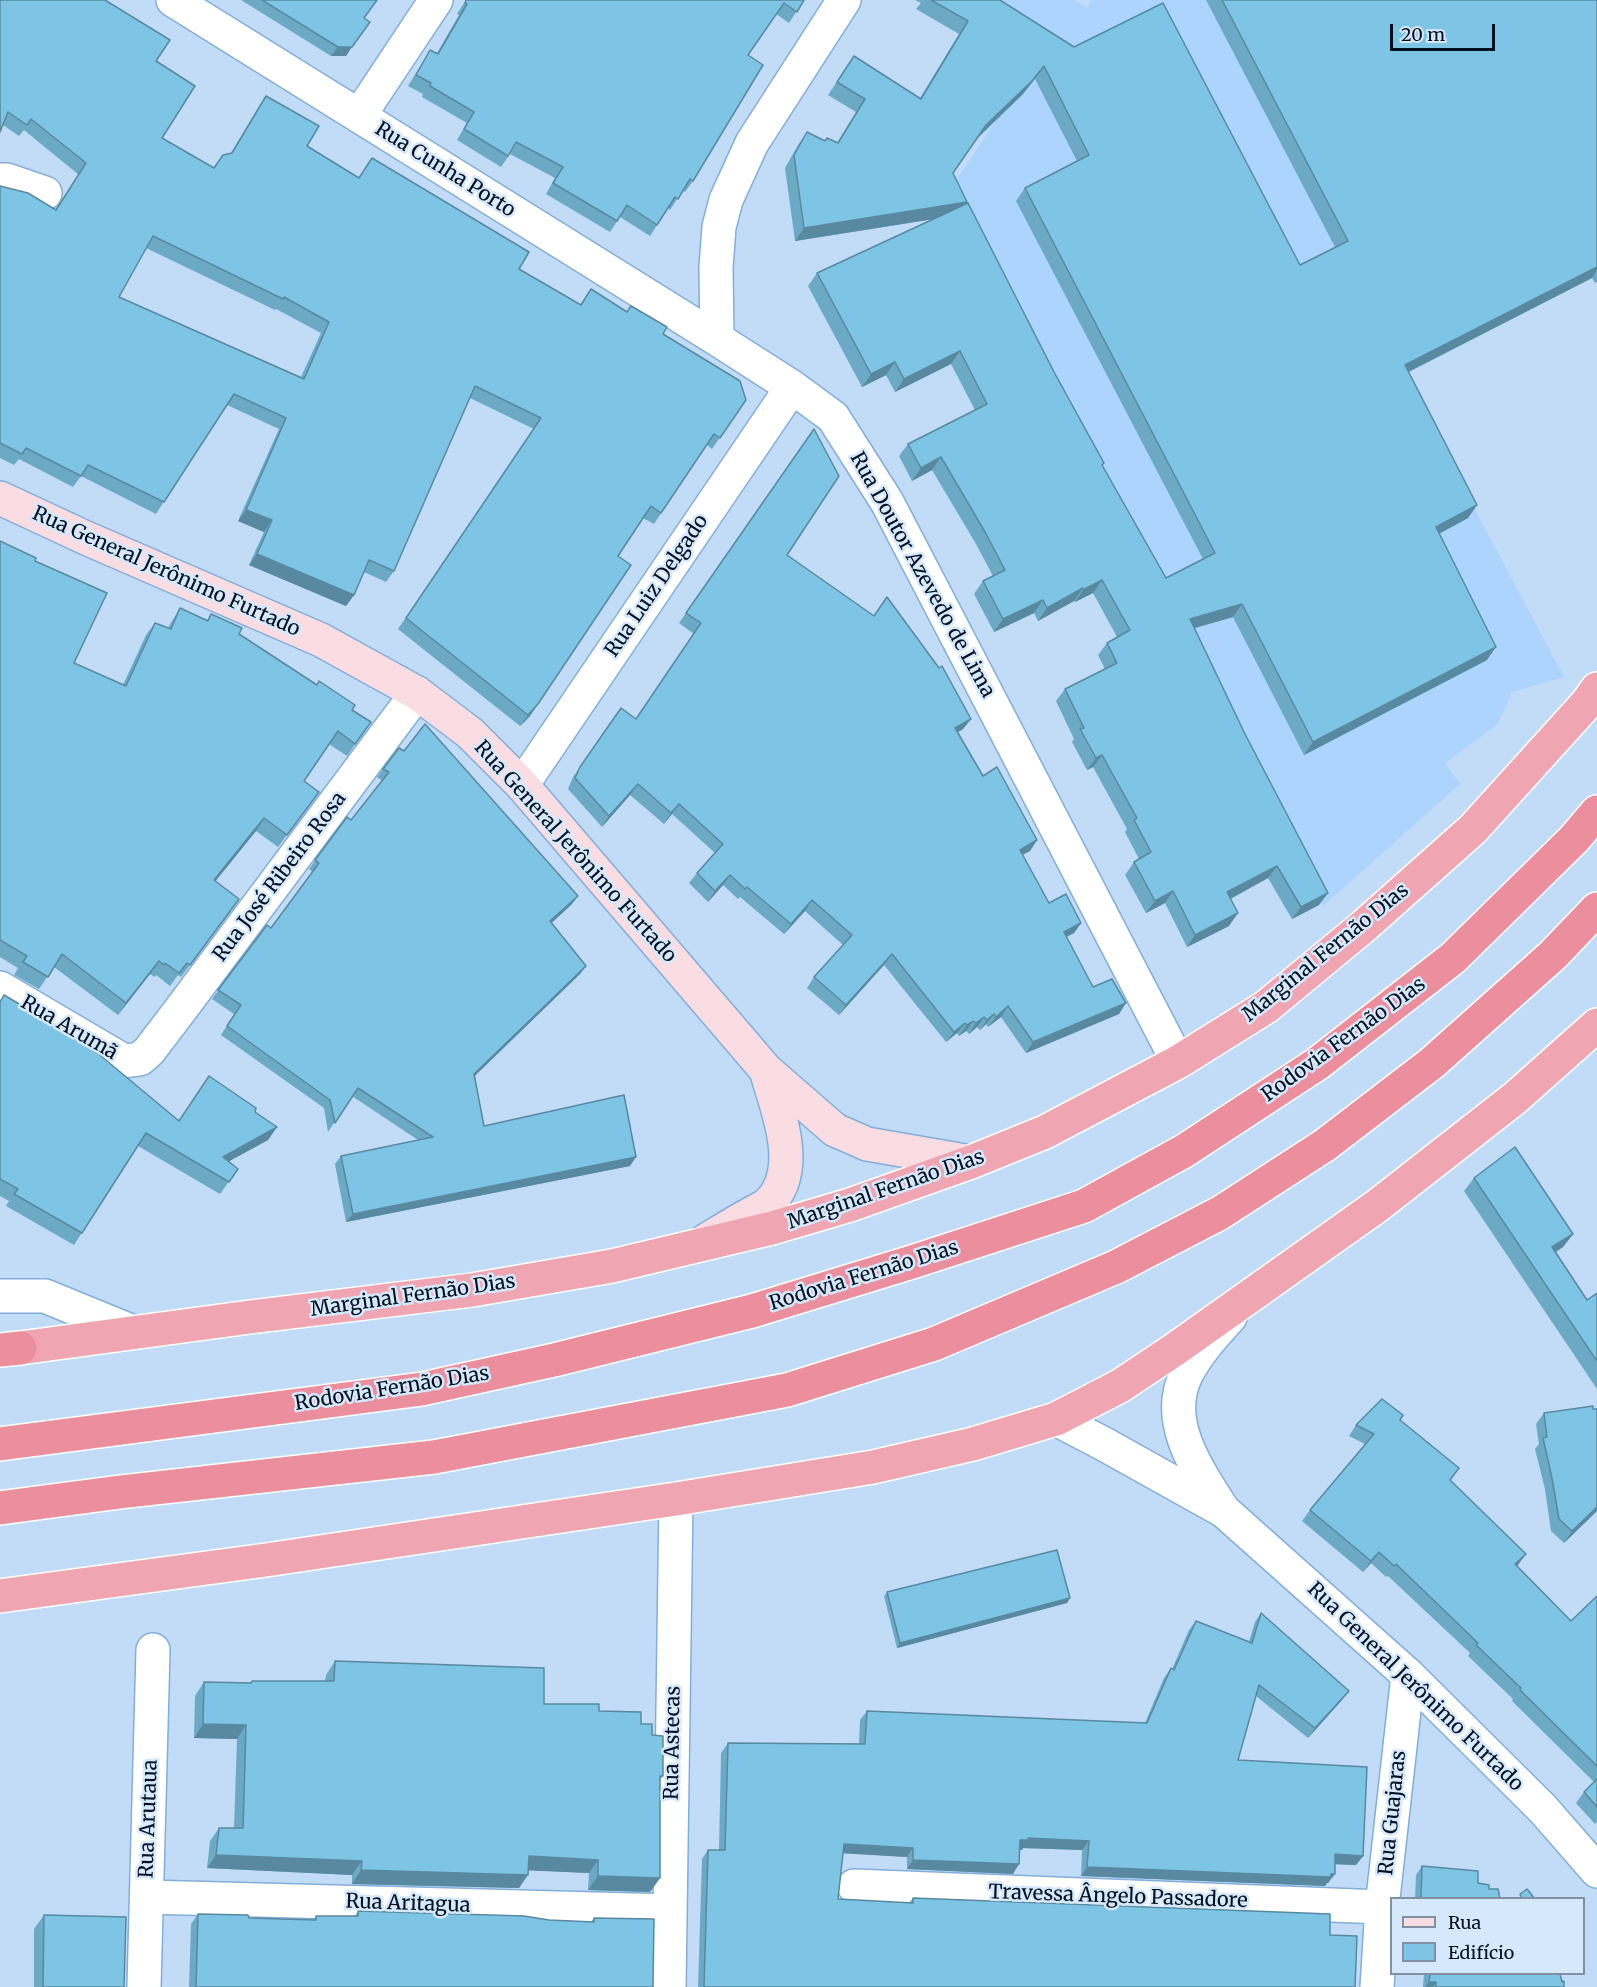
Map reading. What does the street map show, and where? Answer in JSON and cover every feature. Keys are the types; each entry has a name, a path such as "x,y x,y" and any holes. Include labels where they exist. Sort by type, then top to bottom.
{"highway":[{"name":"Marginal Fernão Dias","path":"10,1349 472,1290 612,1266 772,1228 850,1205 971,1162 1046,1132 1178,1062 1266,1007 1364,926 1473,829 1597,689"},
{"name":"Rodovia Fernão Dias","path":"0,1444 422,1389 554,1360 752,1311 1084,1206 1184,1151 1317,1064 1453,958 1574,839 1597,812"},
{"path":"0,1508 120,1491 434,1457 787,1390 934,1344 1116,1267 1220,1213 1315,1151 1432,1063 1553,955 1597,909"},
{"path":"0,1596 266,1560 873,1467 973,1444 1056,1419 1120,1386 1377,1206 1506,1106 1597,1025"}],"main road":[{"name":"Rua General Jerônimo Furtado","path":"0,498 321,640 417,693 470,733 522,785 766,1070 835,1130 867,1144 971,1162"},
{"name":"Rua General Jerônimo Furtado","path":"692,1248 768,1204 780,1188 785,1170 786,1148 783,1129 766,1070"}],"street":[{"name":"Rua Cunha Porto","path":"173,0 717,339"},
{"path":"359,116 436,0"},
{"path":"717,339 716,267 719,227 726,200 752,143 844,0"},
{"path":"0,180 7,180 45,193"},
{"name":"Rua Doutor Azevedo de Lima","path":"717,339 792,387 833,417 886,502 1178,1062"},
{"name":"Rua Luiz Delgado","path":"522,785 792,387"},
{"name":"Rua José Ribeiro Rosa","path":"140,1059 149,1051 417,693"},
{"name":"Rua Arumã","path":"0,988 124,1061 140,1059"},
{"path":"0,1296 45,1296 133,1332"},
{"name":"Rua General Jerônimo Furtado","path":"1224,1511 1201,1474 1184,1440 1179,1403 1187,1374 1192,1365 1204,1347 1245,1300"},
{"name":"Rua General Jerônimo Furtado","path":"1056,1419 1224,1511 1408,1675 1543,1809 1597,1871"},
{"name":"Rua Astecas","path":"669,1987 676,1499"},
{"name":"Rua Arutaua","path":"144,1987 153,1650"},
{"name":"Rua Guajaras","path":"1377,1987 1382,1907 1408,1675"},
{"name":"Travessa Ângelo Passadore","path":"854,1886 1382,1907"},
{"name":"Rua Aritagua","path":"147,1897 670,1911"}],"shaded area":[{"path":"970,0 1074,0 1088,8 1091,0 1213,0 1406,380 1564,677 1512,692 1498,724 1445,763 1460,784 1323,906 950,189 997,119 1024,93"}],"building":[{"path":"0,0 105,0 170,40 156,61 195,86 162,138 214,168 223,155 232,153 266,96 319,126 307,146 359,178 372,158 529,252 519,269 581,305 591,289 627,312 631,306 667,327 663,334 740,381 746,400 720,438 714,434 661,513 651,506 618,556 631,565 538,704 528,715 406,618 541,418 475,386 394,571 369,560 354,595 257,554 272,520 246,510 286,418 234,394 164,502 88,465 81,476 26,448 22,454 0,443 0,186 28,193 56,210 86,163 31,119 27,125 8,112 0,132","holes":["153,236 283,299 284,297 329,322 304,379 119,297"]},
{"path":"262,0 377,0 364,18 370,22 352,47 338,47"},
{"path":"466,0 804,0 797,12 784,3 748,55 763,65 693,181 690,179 678,199 675,197 657,225 627,205 617,221 553,183 563,167 516,142 508,156 464,129 474,112 416,75 430,50 438,54 467,4"},
{"path":"931,0 1000,0 1074,47 1163,3 1300,265 1348,241 1222,0 1597,0 1597,267 1405,365 1477,505 1436,527 1496,647 1313,742 1242,604 1190,619 1245,734 1328,893 1301,907 1277,866 1227,892 1238,913 1195,935 1173,891 1155,901 1134,862 1151,852 1134,820 1137,818 1102,755 1096,758 1080,729 1084,728 1065,689 1117,663 1107,643 1130,630 1102,580 1047,608 1043,600 1003,619 983,581 1005,570 985,532 941,457 921,468 908,444 987,404 960,351 904,379 895,362 871,374 817,273 968,203 1054,372 1104,463 1102,465 1166,578 1215,553 1025,188 1089,155 1044,66 1032,81 986,125 953,173 967,202 804,228 794,155 807,132 825,141 827,138 838,143 865,99 837,82 854,56 921,99 968,21"},
{"path":"814,429 839,476 787,555 874,616 887,597 939,668 942,666 971,719 955,728 983,776 997,767 1037,840 1020,850 1049,903 1066,894 1081,923 1064,932 1093,987 1112,979 1126,1003 1033,1042 1008,1006 996,1017 994,1014 987,1020 984,1017 976,1023 973,1021 967,1025 965,1023 954,1032 892,954 846,1005 814,977 852,935 812,900 791,924 730,875 715,891 697,873 723,844 679,804 671,813 638,784 609,816 575,778 580,767 621,708 636,719 701,623 686,613"},
{"path":"0,541 36,558 35,561 107,593 74,663 126,686 155,623 171,629 180,608 208,621 211,614 242,628 239,634 317,685 319,681 355,705 352,710 371,722 355,744 338,731 304,781 319,792 287,835 264,818 214,880 239,899 190,965 187,963 179,973 159,961 126,1003 62,954 48,977 23,962 27,956 0,940"},
{"path":"425,724 578,896 550,921 586,966 474,1074 484,1126 624,1095 636,1157 353,1214 341,1156 433,1137 358,1088 335,1123 330,1100 227,1026 241,1005 218,990 267,925 271,928 319,863 315,860 347,817 351,820 389,772 383,769 399,748 404,751"},
{"path":"4,995 65,1031 101,1056 179,1121 209,1076 256,1108 255,1112 277,1127 223,1157 238,1169 229,1182 146,1133 82,1233 14,1194 18,1189 0,1179 0,1002"},
{"path":"1515,1147 1573,1234 1552,1247 1587,1300 1597,1293 1597,1361 1474,1178"},
{"path":"1382,1399 1403,1415 1400,1420 1459,1468 1450,1480 1526,1554 1515,1564 1571,1621 1597,1596 1597,1766 1476,1645 1478,1643 1396,1564 1394,1566 1379,1552 1371,1561 1310,1510 1374,1434 1356,1425"},
{"path":"1593,1406 1593,1409 1597,1409 1597,1507 1572,1531 1559,1519 1543,1438 1547,1437 1544,1413"},
{"path":"1057,1550 1070,1598 900,1643 887,1592"},
{"path":"1261,1613 1349,1691 1315,1728 1259,1685 1238,1760 1367,1767 1363,1856 1335,1854 1335,1874 1331,1874 1331,1877 1087,1867 1089,1841 1028,1838 1028,1840 1020,1840 1019,1864 913,1860 913,1848 844,1844 838,1899 913,1903 913,1898 1330,1914 1330,1935 1357,1936 1355,1987 704,1987 708,1850 725,1850 728,1743 865,1744 867,1711 1147,1723 1171,1668 1174,1670 1196,1621 1252,1643"},
{"path":"335,1661 544,1668 544,1704 599,1704 599,1711 641,1712 641,1724 652,1724 652,1735 663,1736 663,1776 660,1776 660,1878 598,1876 598,1860 529,1856 528,1875 361,1870 362,1861 216,1855 219,1828 243,1828 246,1725 203,1724 204,1682 334,1681"},
{"path":"1597,1779 1597,1807 1584,1792"},
{"path":"1422,1866 1478,1871 1478,1883 1489,1885 1489,1889 1498,1889 1500,1897 1421,1897"},
{"path":"1527,1889 1533,1897 1521,1897 1520,1894"},
{"path":"358,1911 524,1916 549,1920 594,1922 594,1918 654,1919 653,1987 196,1987 198,1914 316,1920 316,1916 358,1916"},
{"path":"44,1915 126,1917 124,1987 43,1987"},
{"path":"1430,1975 1560,1975 1564,1987 1436,1987 1436,1982 1429,1982"}]}
